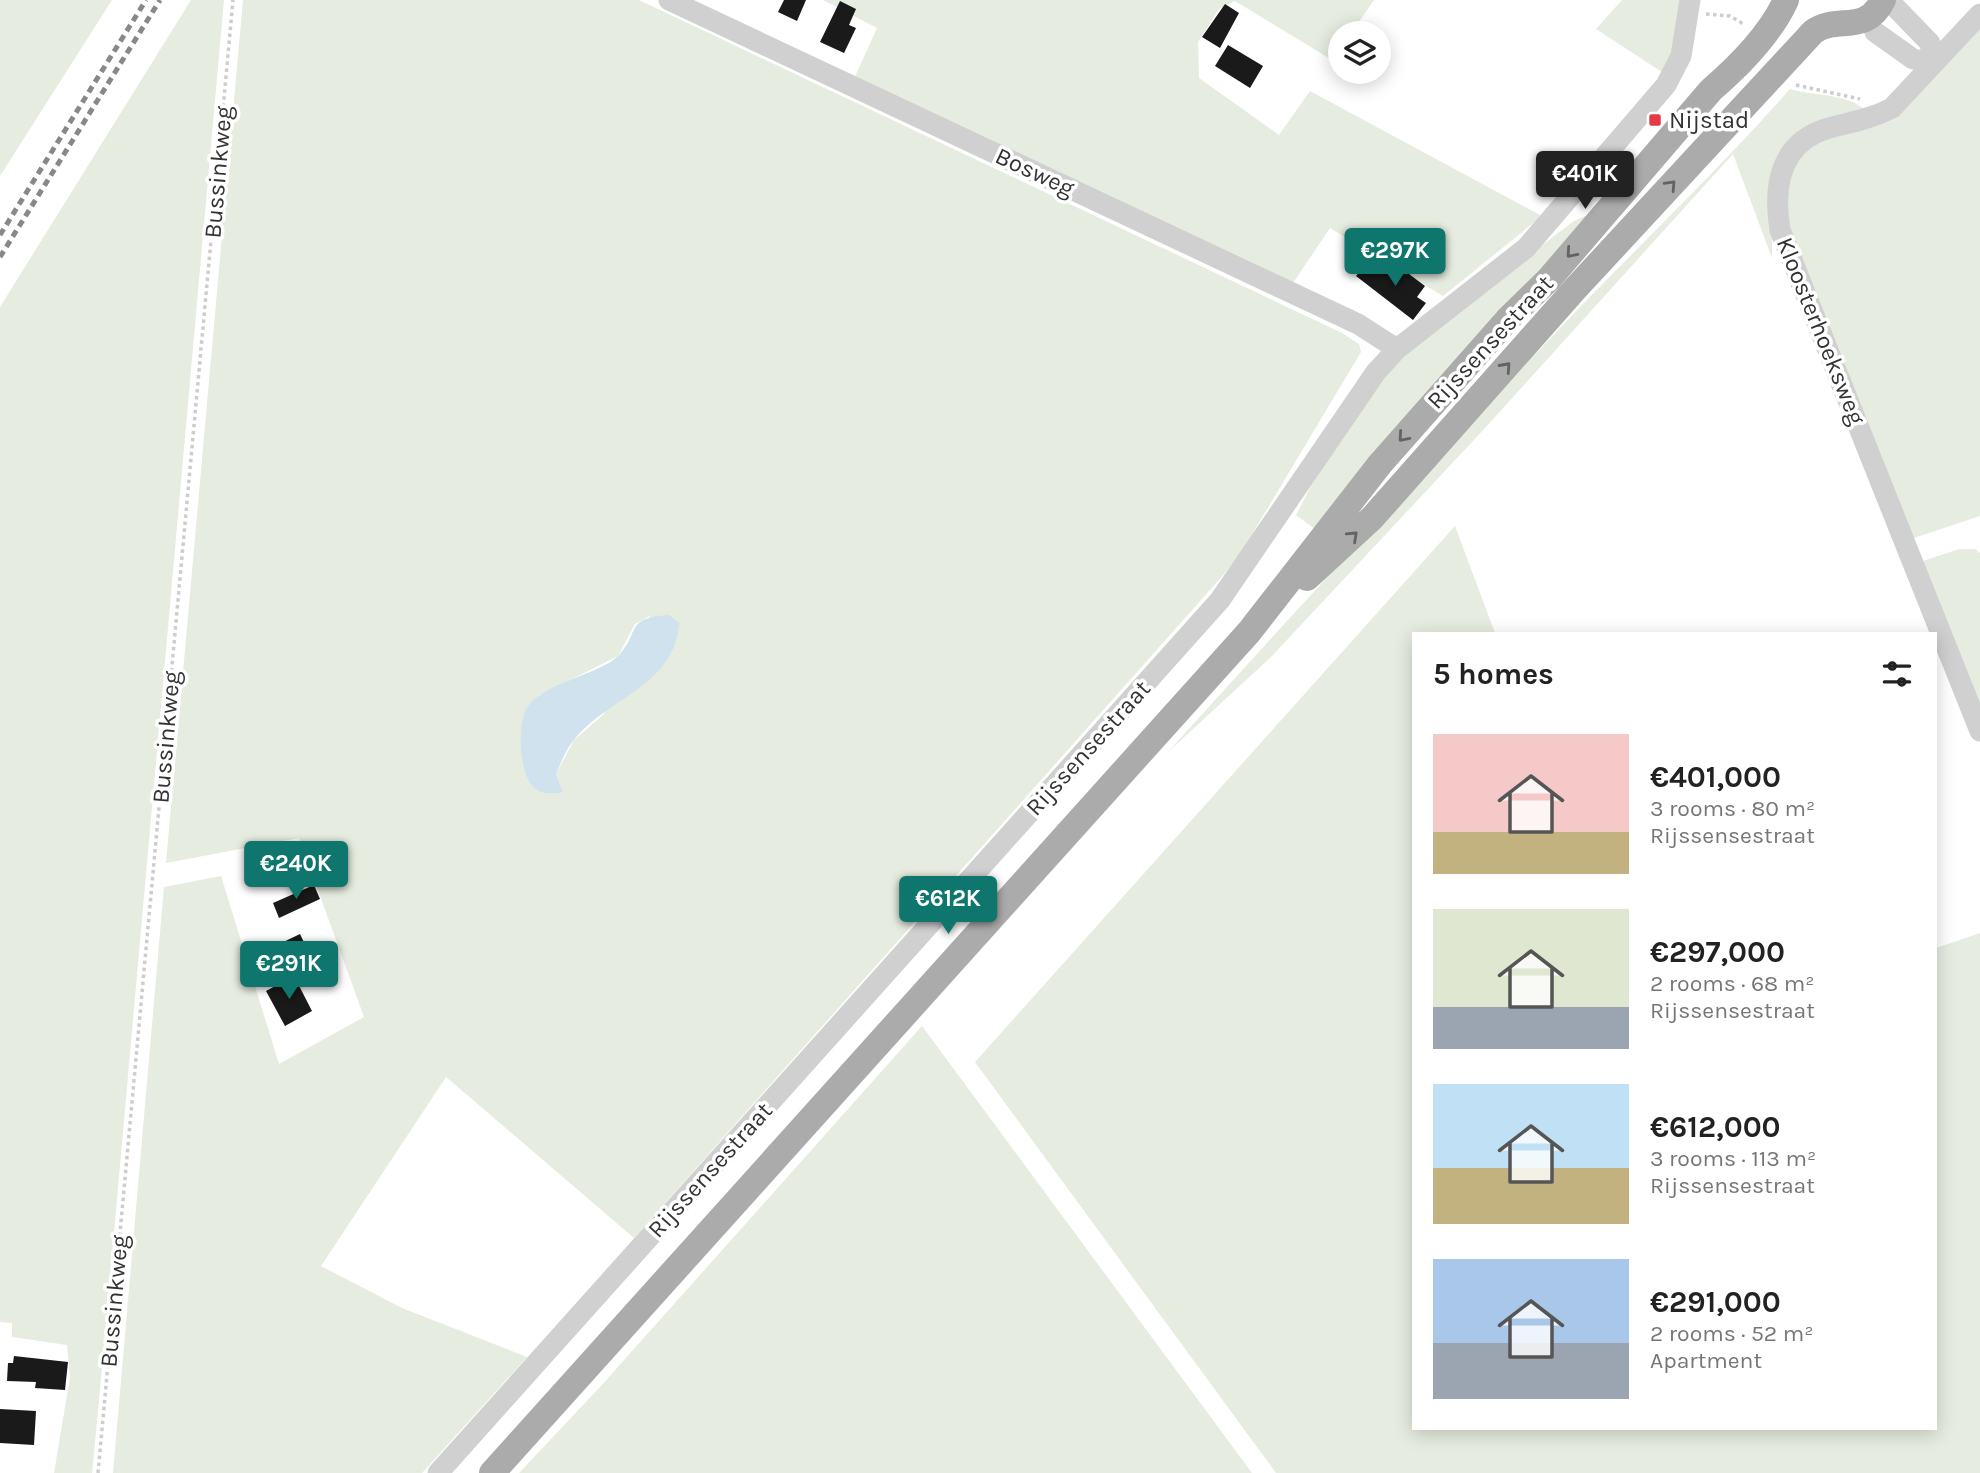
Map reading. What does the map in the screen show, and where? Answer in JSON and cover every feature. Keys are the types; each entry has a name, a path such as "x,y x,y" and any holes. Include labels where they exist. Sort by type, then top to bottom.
{"main road":[{"path":"1787,0 1798,18 1821,35 1846,40 1875,32 1892,2"},
{"name":"Rijssensestraat","path":"492,1473 1249,632 1428,407 1507,319 1549,279 1712,90 1760,40 1787,0"},
{"path":"1821,35 1824,24 1858,23 1892,2"},
{"name":"Rijssensestraat","path":"1712,90 1723,65 1766,8"},
{"name":"Rijssensestraat","path":"1249,632 1372,519 1575,289 1732,118 1821,35"}],"street":[{"name":"Bosweg","path":"669,0 1358,324 1397,349"},
{"name":"Rijssensestraat","path":"438,1473 1220,600 1368,382 1397,349 1526,248 1666,85 1681,55 1690,0"},
{"path":"1875,32 1913,59 1933,63 1930,43 1892,2"},
{"name":"Kloosterhoeksweg","path":"1980,14 1892,108 1875,116 1826,129 1805,139 1791,152 1781,171 1776,201 1780,230 1980,731"}],"path":[{"name":"Bussinkweg","path":"99,1473 233,0"}],"shaded area":[{"path":"0,0 112,0 0,176"},
{"path":"191,0 224,0 98,1412 92,1473 54,1473 70,1377 67,1345 12,1337 12,1323 0,1322 0,307"},
{"path":"243,0 639,0 1342,333 1359,344 1361,352 1245,546 1225,573 634,1238 446,1077 321,1266 402,1308 527,1357 422,1473 113,1473 164,887 221,876 279,1064 364,1017 299,838 166,863","holes":["650,616 604,714 574,740 556,774 563,792 550,794 536,790 538,696 618,656 635,624"]},
{"path":"823,0 1374,0 1359,21 1328,21 1328,58 1235,1 1219,9 1198,42 1199,78 1279,135 1310,91 1542,216 1443,296 1330,228 1291,286 854,79 877,28"},
{"path":"1622,0 1682,0 1682,19 1665,74 1596,29"},
{"path":"1980,27 1980,516 1911,539 1785,228 1789,171 1810,147 1835,133 1879,125 1906,108"},
{"path":"1790,89 1844,99 1853,102 1869,115 1801,136 1772,198 1772,258 1733,154 1486,427 1271,657 1167,753 1463,431"},
{"path":"1596,211 1315,529 1296,515 1327,455 1367,390 1449,316 1574,221"},
{"path":"1455,526 1495,632 1412,632 1412,1430 1937,1430 1937,948 1980,933 1980,1473 1276,1473 975,1062"},
{"path":"1959,549 1975,549 1980,553 1980,710 1920,562"},
{"path":"922,1026 1252,1473 519,1473 600,1387"}],"water":[{"path":"669,615 679,623 675,644 666,662 638,689 588,725 571,744 556,774 563,792 550,794 537,790 526,776 521,752 521,727 526,709 534,700 557,685 610,662 626,647 635,627 645,619"}],"building":[{"path":"784,0 806,0 797,21 778,12"},
{"path":"840,1 856,9 849,25 856,28 844,53 820,42"},
{"path":"1225,4 1239,13 1220,48 1202,37"},
{"path":"1228,45 1263,66 1250,88 1215,66"},
{"path":"1369,260 1389,275 1397,265 1425,286 1417,297 1426,303 1413,320 1356,276"},
{"path":"314,885 320,899 279,918 273,903"},
{"path":"300,934 312,959 284,972 273,947"},
{"path":"294,976 312,1011 285,1026 266,991"},
{"path":"14,1356 68,1362 65,1390 35,1388 36,1382 7,1381 8,1363 13,1363"},
{"path":"0,1409 36,1411 34,1445 0,1443"}],"railway":[{"path":"0,235 146,0"},
{"path":"0,257 160,0"}],"place":[{"name":"Nijstad","path":"1655,120"}]}
